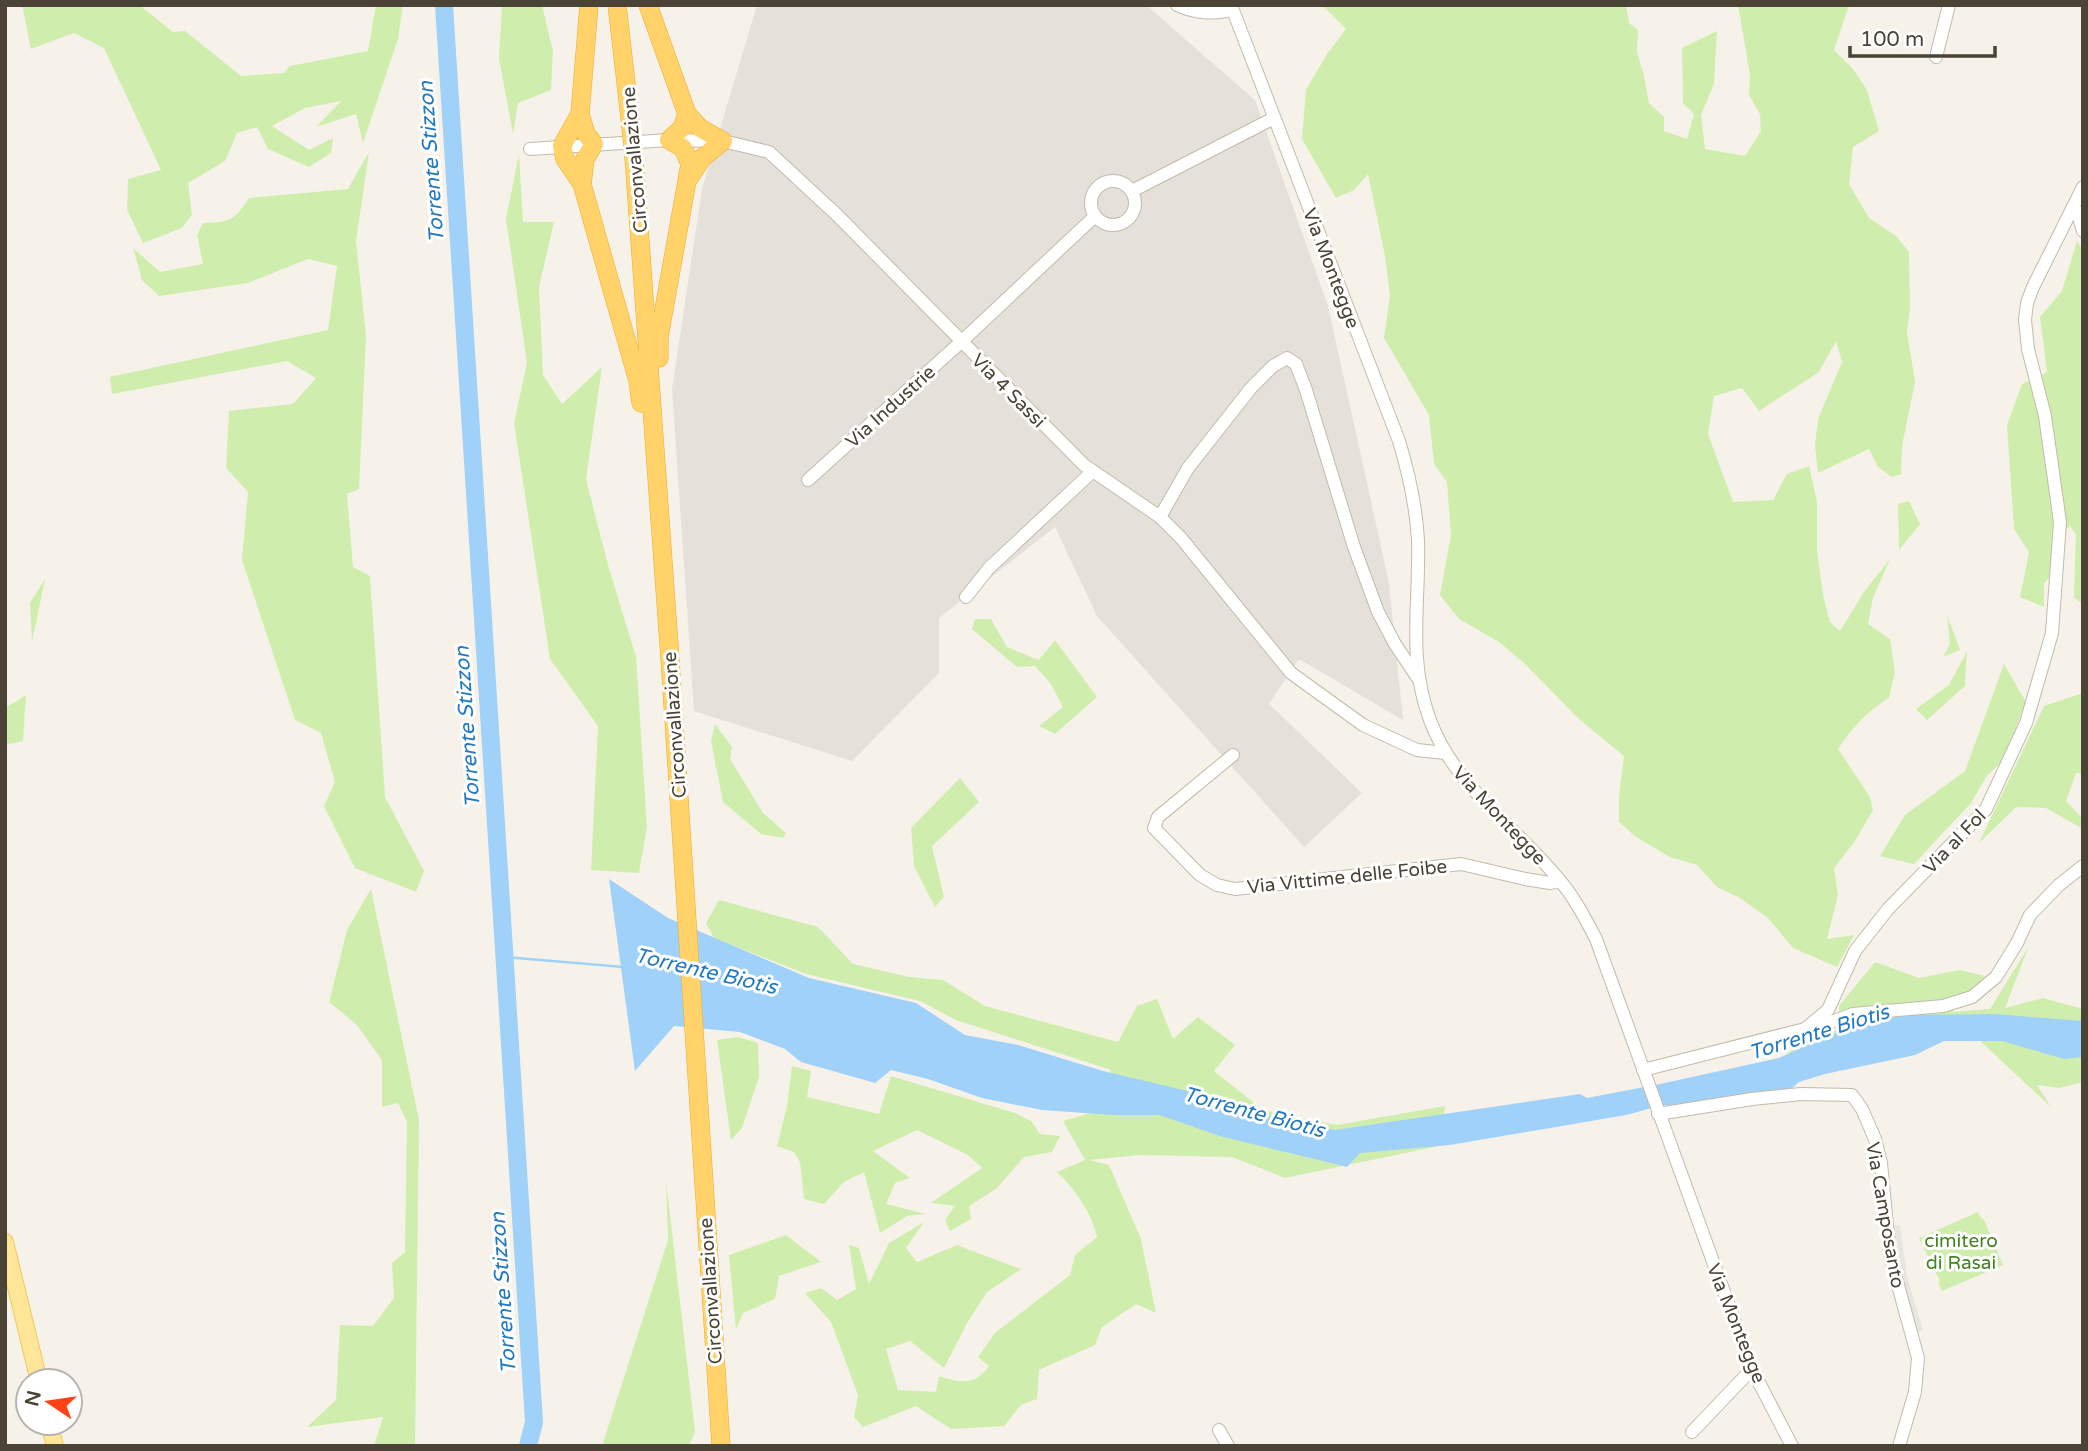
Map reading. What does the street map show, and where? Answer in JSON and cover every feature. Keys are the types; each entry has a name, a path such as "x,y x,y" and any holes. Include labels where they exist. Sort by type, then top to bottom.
{"highway":[{"path":"582,184 585,159 594,144 586,134 580,114 589,5"},
{"name":"Circonvallazione","path":"617,5 634,158 657,471 722,1446"},
{"path":"648,5 687,114 701,128 723,141 702,158 689,178"},
{"path":"580,114 562,146 565,159 582,184 638,381 646,455 657,471 661,466 659,337 690,164 683,148 669,140 682,128 687,114"}],"main road":[{"path":"5,1241 11,1291 35,1367"}],"street":[{"path":"1177,5 1190,11 1209,14 1231,8"},
{"path":"1936,57 1949,5"},
{"name":"Via Montegge","path":"1231,8 1408,469 1415,501 1418,541 1415,650 1429,719 1445,753 1466,783 1560,881 1583,914 1595,939 1752,1369 1792,1446"},
{"path":"1132,191 1274,118"},
{"name":"Via 4 Sassi","path":"530,149 669,140 723,141 769,152 837,215 1084,465 1160,517 1181,538 1291,673 1363,725 1417,750 1445,753"},
{"path":"1118,180 1132,191 1136,204 1131,217 1119,225 1105,225 1094,217 1090,199 1100,184 1118,180"},
{"name":"Via al Fol","path":"1819,1019 1828,1010 1856,951 1888,909 1986,808 2026,723 2052,633 2060,522 2045,416 2028,349 2026,311 2033,287 2083,187"},
{"path":"2072,209 2077,211 2083,231"},
{"name":"Via Industrie","path":"807,480 961,342 1094,217"},
{"path":"1160,517 1188,468 1251,388 1273,366 1287,358 1296,364 1306,390 1354,547 1378,612 1419,680"},
{"path":"965,597 989,568 1093,471"},
{"name":"Via Vittime delle Foibe","path":"1233,755 1158,817 1154,828 1200,875 1217,886 1235,888 1461,864 1525,879 1550,883 1560,881"},
{"path":"1643,1070 1805,1029 1819,1019 1826,1022 1853,1014 1943,1006 1972,997 1996,977 2030,915 2083,866"},
{"name":"Via Camposanto","path":"1654,1103 1801,1094 1852,1095 1862,1109 1875,1139 1881,1163 1890,1256 1918,1358 1915,1392 1899,1446"},
{"path":"1692,1432 1752,1369"},
{"path":"1219,1430 1228,1446"}],"shaded area":[{"path":"757,5 1146,5 1255,100 1328,306 1389,583 1403,720 1299,659 1269,704 1362,793 1304,847 1097,616 1055,527 939,618 939,673 852,761 694,711 672,389 702,189"},
{"path":"1900,1225 1907,1277 1923,1330 1913,1334 1887,1226"}],"green space":[{"path":"22,5 139,5 173,32 185,31 241,76 284,73 290,66 368,51 376,5 403,5 398,39 363,143 356,114 316,127 341,101 305,108 272,126 309,150 333,138 331,153 309,167 268,149 257,127 237,133 225,161 188,183 192,215 182,228 143,243 127,210 128,179 161,170 104,48 74,33 31,49"},
{"path":"502,5 542,5 553,51 551,90 518,103 513,134 499,58"},
{"path":"1322,5 1626,5 1629,23 1638,30 1637,52 1649,103 1664,117 1664,131 1687,139 1694,114 1683,103 1682,48 1717,31 1714,84 1701,115 1705,149 1745,156 1761,131 1760,114 1749,95 1750,75 1738,5 1849,5 1834,50 1853,69 1867,90 1879,131 1853,147 1849,184 1869,218 1896,236 1909,252 1910,308 1907,332 1915,382 1902,446 1901,474 1892,477 1878,467 1869,449 1818,473 1815,445 1818,419 1842,362 1836,341 1819,372 1759,411 1742,388 1714,396 1708,434 1733,502 1773,500 1787,474 1809,466 1817,501 1817,550 1823,595 1830,622 1840,631 1864,592 1890,559 1873,598 1868,624 1890,639 1895,672 1889,698 1861,720 1838,749 1870,797 1873,810 1855,841 1834,868 1838,895 1827,939 1854,935 1837,967 1793,948 1768,918 1740,898 1717,887 1697,865 1670,857 1636,837 1619,822 1624,756 1579,719 1524,663 1499,642 1459,619 1440,595 1451,535 1447,482 1434,464 1429,415 1384,338 1390,296 1385,256 1368,174 1354,190 1336,198 1302,139 1306,90 1327,54 1346,29"},
{"path":"369,152 356,241 366,336 359,489 347,494 353,567 370,576 385,797 424,871 416,892 355,868 324,806 335,782 321,733 295,720 242,560 248,492 226,468 229,411 293,404 316,378 287,361 112,394 110,377 328,330 337,266 308,259 248,283 159,296 142,280 133,248 160,272 203,264 197,235 203,223 230,219 249,198 348,189"},
{"path":"519,154 523,222 554,222 539,287 543,375 562,404 602,367 586,479 636,657 647,827 639,873 591,870 598,726 550,659 514,423 527,363 506,219"},
{"path":"2077,241 2083,251 2083,604 2074,598 2076,534 2070,526 2053,543 2049,578 2044,583 2044,607 2020,597 2029,552 2014,529 2007,425 2022,384 2047,372 2040,317 2062,291"},
{"path":"1909,501 1920,524 1899,550 1898,504"},
{"path":"45,579 32,642 30,603"},
{"path":"1947,615 1960,650 1943,657 1950,644"},
{"path":"975,619 991,619 1007,647 1039,660 1055,640 1097,697 1055,734 1039,726 1063,707 1051,684 1035,666 1017,667 972,629"},
{"path":"1967,651 1965,686 1927,720 1916,709 1949,685"},
{"path":"2004,664 2026,702 2003,760 1986,777 1971,803 1914,864 1880,856 1905,815 1965,771"},
{"path":"2083,693 2083,774 2076,773 2066,801 2083,819 2083,829 2046,808 2016,807 1979,843 2044,706"},
{"path":"26,695 23,741 5,745 5,708"},
{"path":"715,724 732,747 730,759 763,813 786,833 783,838 761,834 723,802 711,741"},
{"path":"960,778 979,802 932,846 944,897 935,907 914,866 911,828"},
{"path":"371,889 419,1120 415,1446 374,1446 383,1417 307,1427 336,1400 340,1325 373,1326 394,1298 392,1263 405,1252 407,1122 398,1103 382,1107 382,1060 357,1025 329,1002 347,930"},
{"path":"719,900 818,927 853,964 909,977 943,980 985,1006 1118,1042 1137,1006 1157,999 1173,1039 1198,1017 1235,1045 1214,1071 1263,1110 1337,1125 1445,1106 1439,1146 1285,1178 1232,1157 1140,1155 1089,1160 1109,1165 1141,1239 1156,1313 1136,1304 1102,1327 1095,1345 1039,1370 1037,1399 1021,1405 1004,1426 951,1429 916,1406 863,1427 854,1417 858,1395 831,1322 805,1293 821,1288 837,1300 856,1289 849,1245 859,1248 869,1284 889,1243 924,1222 906,1248 917,1262 957,1245 1021,1269 987,1292 967,1323 944,1368 910,1341 886,1349 898,1390 936,1392 939,1376 960,1381 978,1377 989,1366 978,1357 995,1333 1070,1275 1075,1255 1097,1237 1082,1202 1057,1172 1085,1160 1063,1121 1104,1109 1111,1070 956,1020 920,1001 806,974 714,938 706,923"},
{"path":"2029,946 2005,1008 2043,998 2083,1009 2083,1082 2059,1088 2037,1085 2051,1107 1977,1038 1935,1040 1776,1063 1798,1045 1841,1028 1839,1006 1875,962 1919,978 1959,970 1985,976 1952,1012 1990,1009"},
{"path":"738,1037 758,1043 759,1077 742,1128 731,1140 717,1040"},
{"path":"792,1066 811,1071 807,1097 879,1114 891,1076 1015,1113 1031,1121 1040,1134 1060,1136 1052,1152 1024,1157 996,1189 969,1206 971,1219 950,1231 945,1220 955,1206 931,1203 982,1168 968,1155 917,1130 873,1151 910,1178 895,1183 886,1204 926,1214 907,1216 880,1233 864,1172 844,1182 824,1204 804,1199 800,1162 794,1152 777,1146 787,1106"},
{"path":"666,1180 695,1432 689,1446 602,1446 668,1240"},
{"name":"cimitero di Rasai","path":"1978,1212 2003,1265 1942,1291 1938,1282 1940,1281 1919,1238"},
{"path":"786,1235 821,1262 779,1276 775,1299 743,1313 736,1330 729,1255"}],"water":[{"path":"609,879 668,918 809,978 916,1003 965,1035 1018,1045 1103,1071 1217,1098 1262,1114 1335,1130 1580,1094 1587,1098 1660,1084 1779,1058 1860,1022 1905,1015 1994,1014 2083,1021 2083,1057 2064,1059 2002,1041 1944,1041 1915,1055 1799,1082 1790,1090 1676,1107 1663,1105 1626,1115 1450,1145 1360,1153 1347,1167 1223,1137 1159,1115 1042,1110 982,1098 928,1079 891,1070 875,1083 801,1062 785,1049 740,1032 674,1026 635,1071"}],"waterway":[{"name":"Torrente Stizzon","path":"444,5 534,1422 528,1446"},
{"name":"Torrente Biotis","path":"505,957 623,967"}]}
